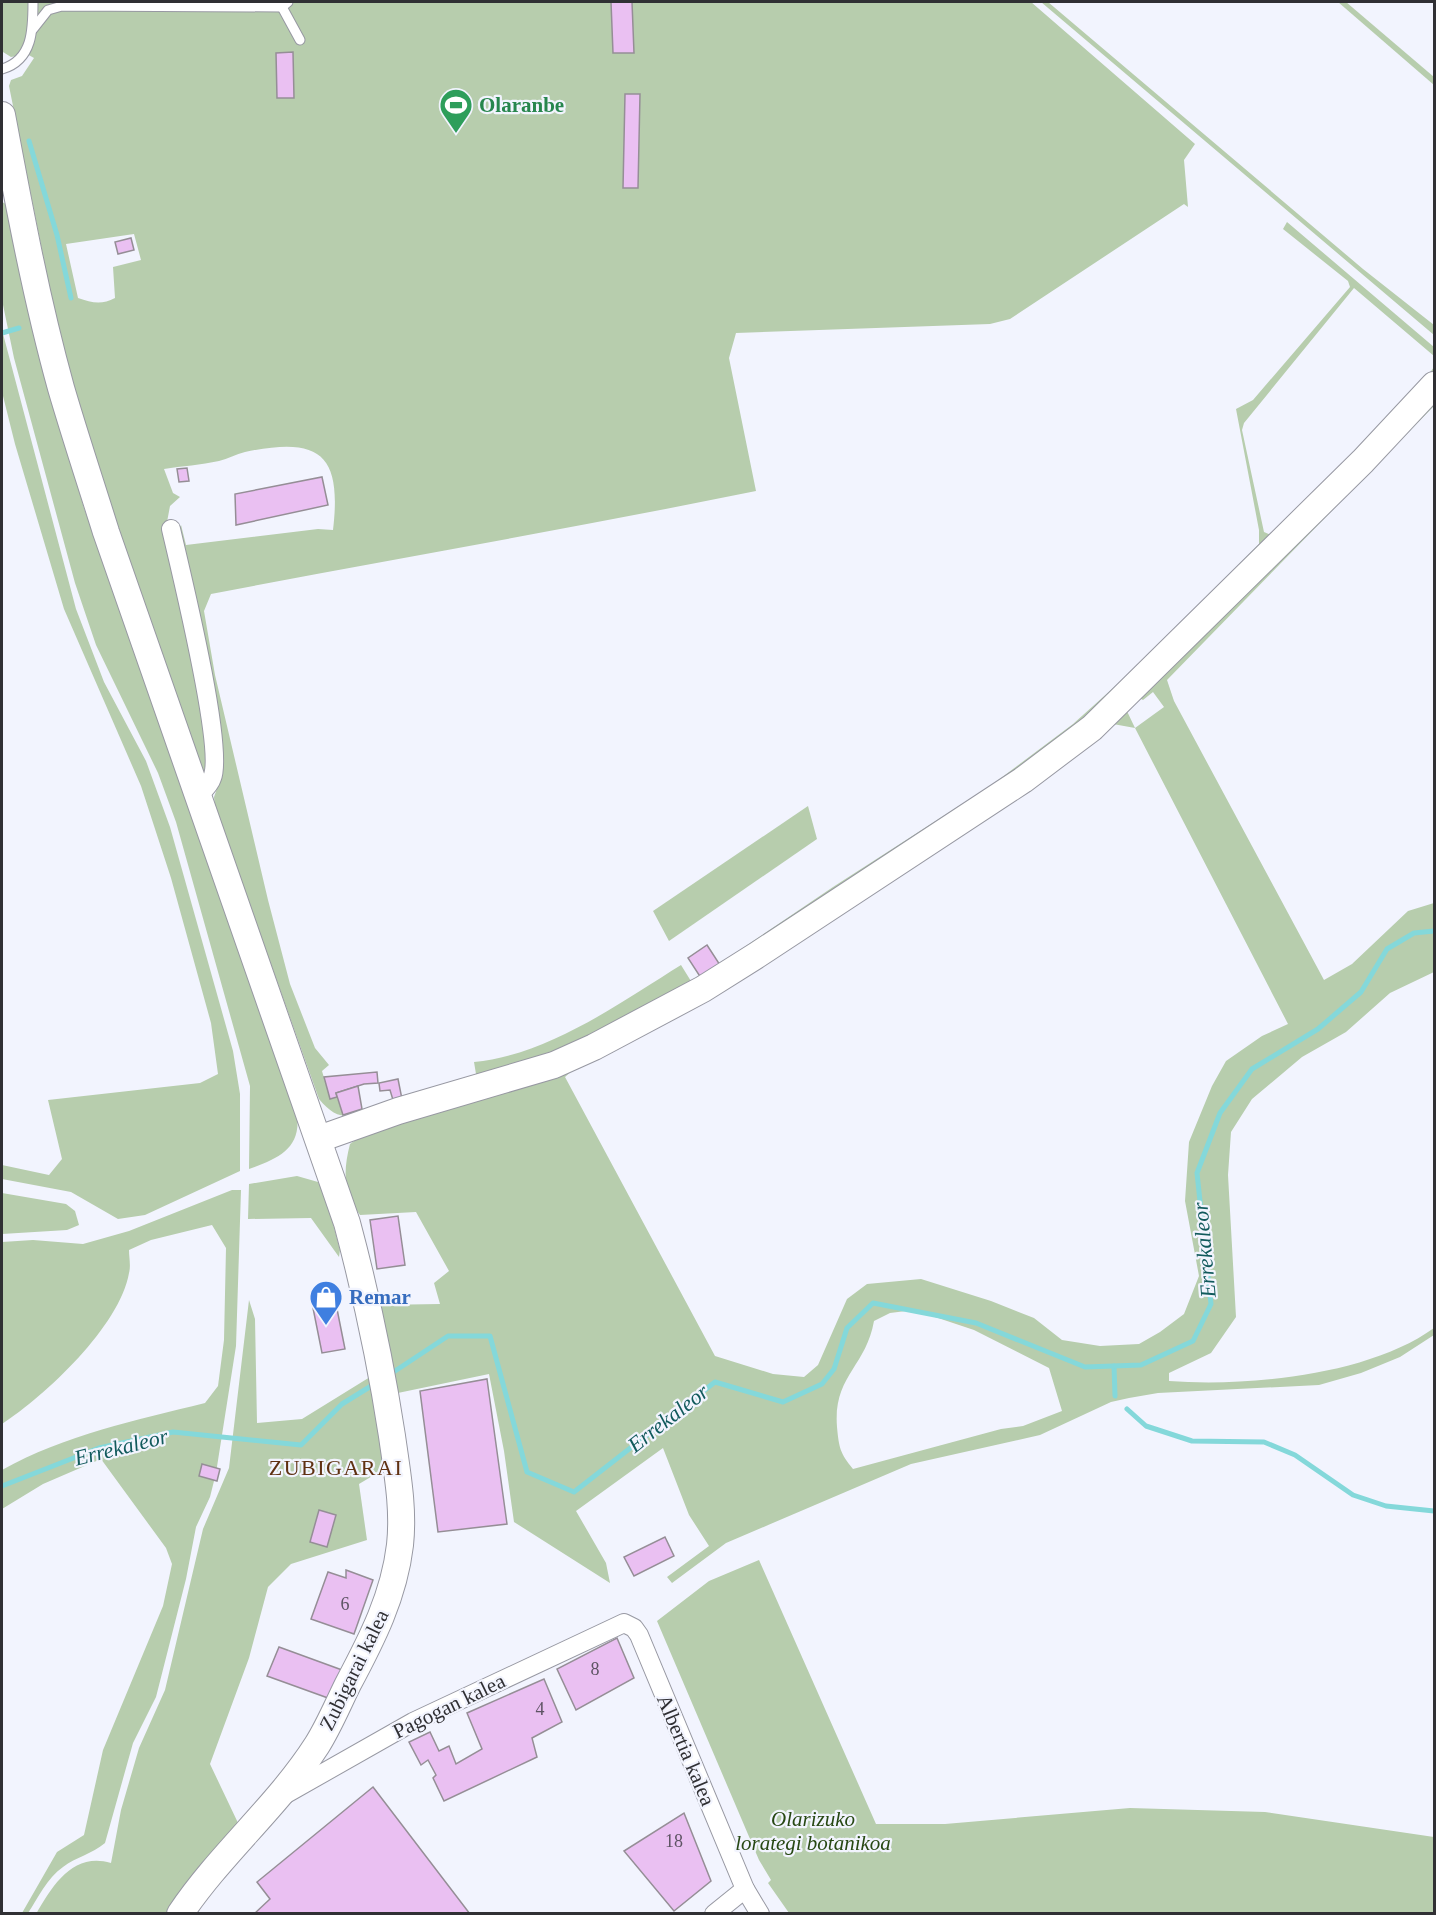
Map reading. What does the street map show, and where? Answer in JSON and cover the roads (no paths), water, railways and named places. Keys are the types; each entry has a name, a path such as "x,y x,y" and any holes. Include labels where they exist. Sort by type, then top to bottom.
{"main road":[{"name":"Zubigarai kalea","path":"2,115 26,242 61,387 106,532 347,1223 373,1329 390,1422 401,1517 393,1581 383,1616 367,1652 318,1744 278,1798 180,1914"},
{"path":"319,1138 398,1111 554,1065 594,1047 757,955 1023,780 1092,728 1363,461 1433,388"}],"street":[{"path":"171,529 195,634 213,739 213,777 198,796"},
{"name":"Pagogan kalea","path":"278,1798 413,1722 624,1623"},
{"name":"Albertia kalea","path":"624,1623 634,1628 639,1635 745,1889 760,1914"},
{"path":"714,1914 745,1889"}],"lane":[{"path":"2,69 13,66 26,51 33,29 33,2"},
{"path":"33,29 48,10 62,6 285,4 300,40"}],"waterway":[{"path":"29,141 57,235 71,298"},
{"path":"2,333 19,328"},
{"name":"Errekaleor","path":"389,1375 448,1336 490,1336 527,1472 574,1492 715,1382 783,1402 822,1384 834,1369 847,1328 873,1303 976,1323 1085,1367 1141,1365 1193,1341 1211,1304 1197,1173 1220,1113 1252,1069 1318,1029 1361,992 1387,949 1414,933 1434,931"},
{"path":"1114,1366 1115,1396"},
{"name":"Errekaleor","path":"2,1486 99,1448 173,1432 301,1445 342,1404 376,1383"},
{"path":"1127,1409 1146,1426 1192,1441 1264,1442 1295,1455 1353,1495 1386,1506 1434,1511"}],"place":[{"name":"Olaranbe","path":"456,134"},
{"name":"Remar","path":"326,1326"}],"district":[{"name":"ZUBIGARAI","path":"336,1467"}],"park label":[{"name":"Olarizuko lorategi botanikoa","path":"813,1831"}]}
